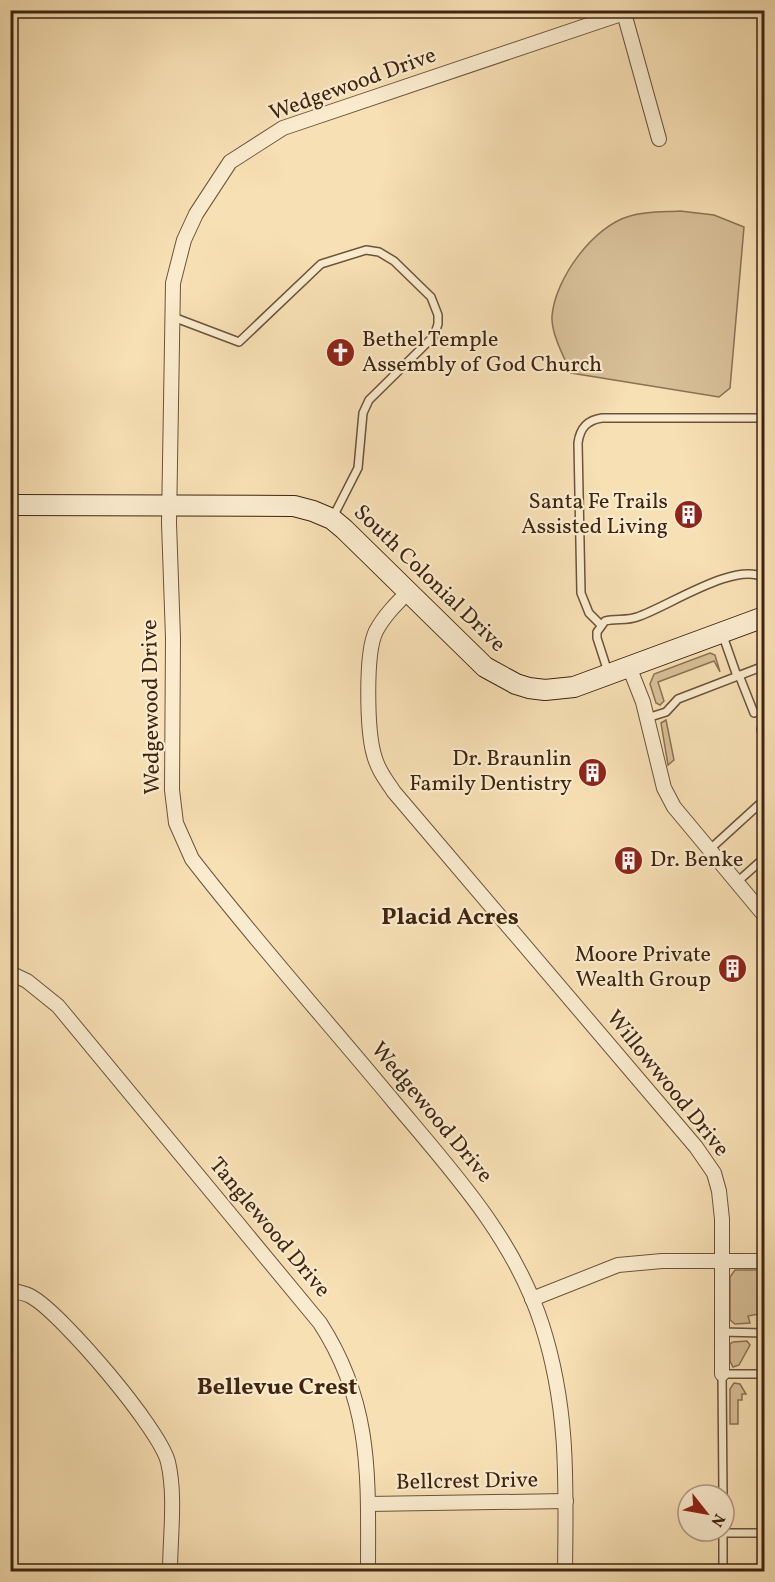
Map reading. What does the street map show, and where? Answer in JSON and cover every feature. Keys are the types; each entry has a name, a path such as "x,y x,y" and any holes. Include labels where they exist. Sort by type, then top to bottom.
{"street":[{"path":"629,12 658,139"},
{"name":"Wedgewood Drive","path":"565,1572 566,1441 561,1399 548,1345 532,1299 515,1261 474,1197 208,879 183,842 176,824 172,790 173,283 184,240 196,214 230,162 283,128 629,12"},
{"name":"South Colonial Drive","path":"10,505 294,506 313,511 332,519 485,667 516,684 545,690 561,690 630,669 765,617"},
{"name":"Willowwood Drive","path":"408,592 385,616 375,633 369,651 369,738 381,774 462,873 696,1147 714,1173 719,1191 722,1260 722,1374"},
{"path":"630,669 647,718 664,788 674,807 708,851 765,915"},
{"name":"Tanglewood Drive","path":"10,973 27,981 58,1006 320,1323 339,1356 357,1402 365,1438 368,1572"},
{"path":"532,1299 618,1265 662,1261 765,1261"},
{"path":"10,1290 32,1296 65,1325 146,1420 162,1445 168,1461 170,1482 170,1572"},
{"name":"Bellcrest Drive","path":"368,1504 566,1501"}],"lane":[{"path":"172,316 239,342 321,264 366,250 379,252 394,261 431,297 438,315 434,336 369,400 363,413 358,468 332,519"},
{"path":"601,625 589,613 581,593 578,443 584,427 590,421 602,418 765,418"},
{"path":"609,675 598,646 597,632 601,625 610,620 635,618 672,600 741,574 753,573 765,578"},
{"path":"722,633 754,713"},
{"path":"647,718 666,712 678,699 765,666"},
{"path":"761,729 765,739"},
{"path":"708,851 765,800"},
{"path":"736,883 765,858"},
{"path":"722,1332 765,1333"},
{"path":"723,1483 722,1374 765,1374"},
{"path":"736,1532 765,1533"},
{"path":"723,1543 723,1570 765,1569"}],"shaded area":[{"path":"680,211 714,215 744,227 730,388 719,397 571,373 556,338 552,316 560,286 578,256 590,242 616,222 642,213"},
{"path":"710,653 715,655 720,672 714,661 658,682 664,701 660,705 656,703 650,684 654,674"},
{"path":"666,720 674,760 668,765 661,723"},
{"path":"735,1270 764,1270 764,1313 748,1316 750,1323 735,1324 730,1320 730,1277"},
{"path":"747,1341 750,1345 739,1365 733,1367 730,1361 730,1344"},
{"path":"734,1383 740,1384 746,1394 742,1394 742,1400 738,1400 738,1424 730,1424 730,1389"}],"place":[{"name":"Bethel Temple Assembly of God Church","path":"341,353"},
{"name":"Santa Fe Trails Assisted Living","path":"689,515"},
{"name":"Dr. Braunlin Family Dentistry","path":"593,772"},
{"name":"Dr. Benke","path":"629,860"},
{"name":"Moore Private Wealth Group","path":"732,968"}],"district":[{"name":"Placid Acres","path":"450,918"},
{"name":"Bellevue Crest","path":"277,1388"}]}
